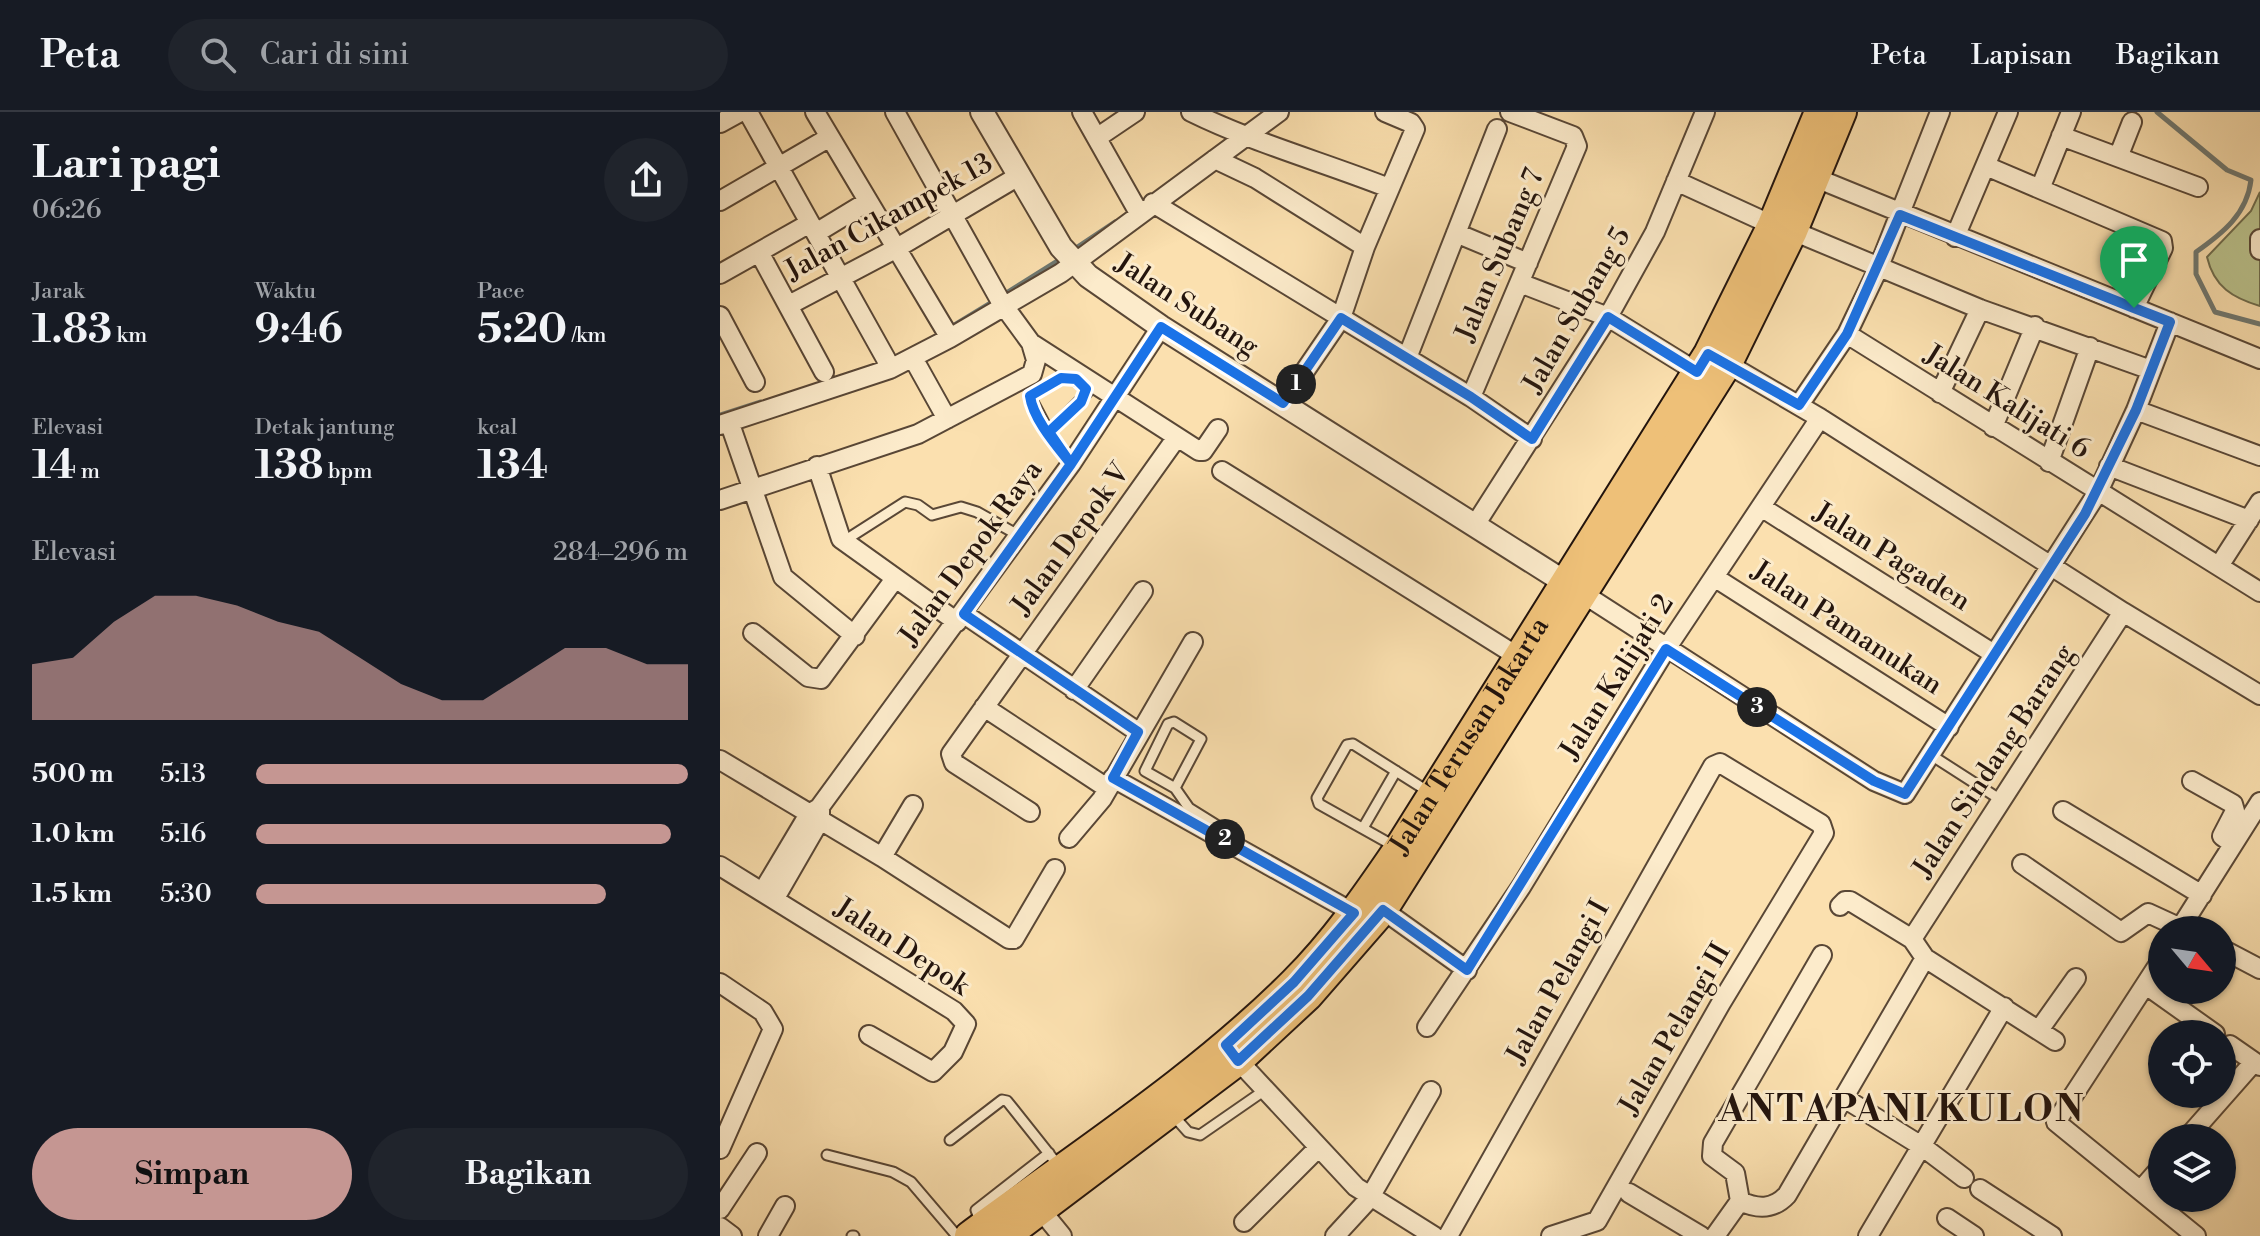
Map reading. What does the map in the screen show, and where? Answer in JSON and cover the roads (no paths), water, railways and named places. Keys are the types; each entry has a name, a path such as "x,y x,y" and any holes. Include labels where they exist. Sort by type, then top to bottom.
{"main road":[{"name":"Jalan Terusan Jakarta","path":"1782,228 1819,112"},
{"name":"Jalan Terusan Jakarta","path":"979,1234 1040,1209 1170,1112 1232,1053 1359,909 1573,588 1711,363 1782,228 1816,178 1842,112"},
{"name":"Jalan Terusan Jakarta","path":"1359,909 1517,656 1573,588"},
{"name":"Jalan Terusan Jakarta","path":"979,1234 1055,1160 1232,1053"}],"street":[{"path":"720,123 740,112"},
{"path":"748,112 886,359"},
{"path":"815,112 946,330"},
{"path":"720,500 753,486 918,434 1032,374 1036,360 1031,343 1000,301 895,112"},
{"name":"Jalan Subang","path":"982,112 1017,177 1068,257 1161,327 1573,588"},
{"path":"1082,112 1142,208 1341,318 1471,397 1532,439"},
{"path":"1098,137 1135,112"},
{"path":"1191,112 1240,135 1263,140 1389,188"},
{"path":"855,636 783,577 753,486 725,424 913,358 946,330 1000,301 1068,257 1215,159 1240,135 1279,112"},
{"path":"1283,403 1341,318 1365,247 1415,129 1411,123 1385,112"},
{"name":"Jalan Subang 7","path":"1471,397 1577,146 1573,136 1510,112"},
{"name":"Jalan Subang 5","path":"1475,525 1608,317 1655,232 1705,112"},
{"path":"1799,405 1847,334 1878,269 1940,112"},
{"path":"1955,237 2007,112"},
{"path":"2040,189 2071,112"},
{"path":"2119,155 2132,122"},
{"path":"1407,358 1497,129"},
{"path":"2061,136 2119,155 2198,187"},
{"path":"720,201 830,137"},
{"path":"1215,159 1255,178 1365,247"},
{"path":"1986,166 2162,241 2163,248 2134,308"},
{"name":"Jalan Cikampek 13","path":"789,305 897,248 1017,177"},
{"path":"1816,178 1900,215 2260,359"},
{"path":"1676,181 1878,269 2151,370"},
{"path":"720,274 759,252 867,202"},
{"path":"1456,233 1528,263"},
{"path":"2260,239 2260,250"},
{"path":"759,252 824,372"},
{"path":"1520,283 1608,317 1799,405 2123,612 2260,695"},
{"path":"1940,393 1980,309"},
{"path":"720,316 755,382"},
{"path":"1573,588 1874,781 1900,794 1909,789 2098,492 2136,410 2170,322"},
{"path":"1993,427 2035,326"},
{"name":"Jalan Depok Raya","path":"816,814 1020,536 1116,399 1161,327"},
{"name":"Jalan Kalijati 6","path":"1847,334 2260,592"},
{"path":"1031,343 1201,452 1218,429"},
{"path":"2049,462 2090,347"},
{"path":"913,358 947,419"},
{"path":"2136,410 2260,456"},
{"name":"Jalan Kalijati 2","path":"1427,1027 1467,970 1666,649 1820,418"},
{"name":"Jalan Depok V","path":"1030,812 954,763 953,750 1177,437"},
{"path":"817,466 844,541 894,580 1022,655 1138,732"},
{"path":"2109,466 2249,520"},
{"path":"1222,471 1517,656"},
{"path":"2219,566 2260,502"},
{"name":"Jalan Pagaden","path":"1761,507 1994,654"},
{"name":"Jalan Pamanukan","path":"1714,577 1949,727"},
{"path":"753,633 808,677 818,679 855,636 894,580"},
{"path":"1074,690 1143,591"},
{"name":"Jalan Sindang Barang","path":"1912,939 2123,612"},
{"path":"1069,838 1094,812 1193,642"},
{"path":"984,707 1110,783 1359,909 1467,970"},
{"path":"720,760 816,814 1011,940 1055,869"},
{"name":"Jalan Pelangi I","path":"1448,1236 1705,779 1715,764 1723,764"},
{"name":"Jalan Pelangi II","path":"1551,1236 1597,1221 1721,1003 1824,833 1821,824 1723,764"},
{"path":"2192,781 2233,804 2235,811 2222,836 2233,844"},
{"path":"2190,916 2233,844 2253,828 2260,802"},
{"path":"882,857 913,805"},
{"path":"2063,811 2202,895"},
{"path":"720,866 769,895 816,814"},
{"path":"2022,864 2121,932 2148,913 2154,916"},
{"name":"Jalan Depok","path":"769,895 954,1011 966,1024 953,1052 933,1072 869,1035"},
{"path":"1840,906 1850,901 1912,939 1925,958 2055,1041"},
{"path":"1715,1236 1740,1201 1735,1173 1712,1156 1713,1143 1822,955"},
{"path":"2236,956 2260,969"},
{"path":"1740,1201 1766,1207 1782,1200 1925,958"},
{"path":"2039,1030 2076,978"},
{"path":"2148,982 2057,1116 2056,1122 2196,1236"},
{"path":"720,983 763,1012 773,1029 720,1149"},
{"path":"2146,985 2195,1020"},
{"path":"1868,1236 2004,1007"},
{"path":"2200,1124 2257,1064 2236,1049"},
{"path":"1232,1053 1292,1122 1369,1199 1434,1236"},
{"path":"1335,1236 1369,1199 1431,1091"},
{"path":"1844,1098 1923,1147 1964,1178"},
{"path":"1244,1222 1318,1148"},
{"path":"720,1209 757,1153"},
{"path":"2141,1190 2148,1182"},
{"path":"1980,1189 2052,1236"},
{"path":"1629,1193 1701,1236"},
{"path":"768,1236 785,1206"},
{"path":"1040,1209 1062,1236"},
{"path":"1947,1218 1974,1236"},
{"path":"720,1227 732,1236"}],"lane":[{"path":"1049,432 1087,393 1076,379 1061,378 1030,396 1049,432 1071,464"},
{"path":"844,541 905,502 918,505 932,515 961,507 977,512 1020,536"},
{"path":"1175,788 1201,739 1174,722 1168,724 1145,766 1148,774 1175,788 1189,808 1359,909"},
{"path":"1398,849 1319,804 1317,798 1347,745 1353,744 1432,794"},
{"path":"1931,755 2001,800"},
{"path":"1363,828 1396,771"},
{"path":"1170,1112 1188,1132 1200,1135 1265,1090"},
{"path":"950,1140 1002,1100 1010,1104 1055,1160"},
{"path":"827,1155 893,1172 911,1182 979,1234"}],"waterway":[{"path":"2157,112 2227,170 2251,180 2239,213 2224,230 2196,252 2196,274 2215,312 2260,324"},
{"path":"1073,250 1115,222"},
{"path":"1003,295 1062,258"},
{"path":"948,329 994,301"},
{"path":"720,415 761,402"}],"district":[{"name":"ANTAPANI KULON","path":"1902,1110"}]}
